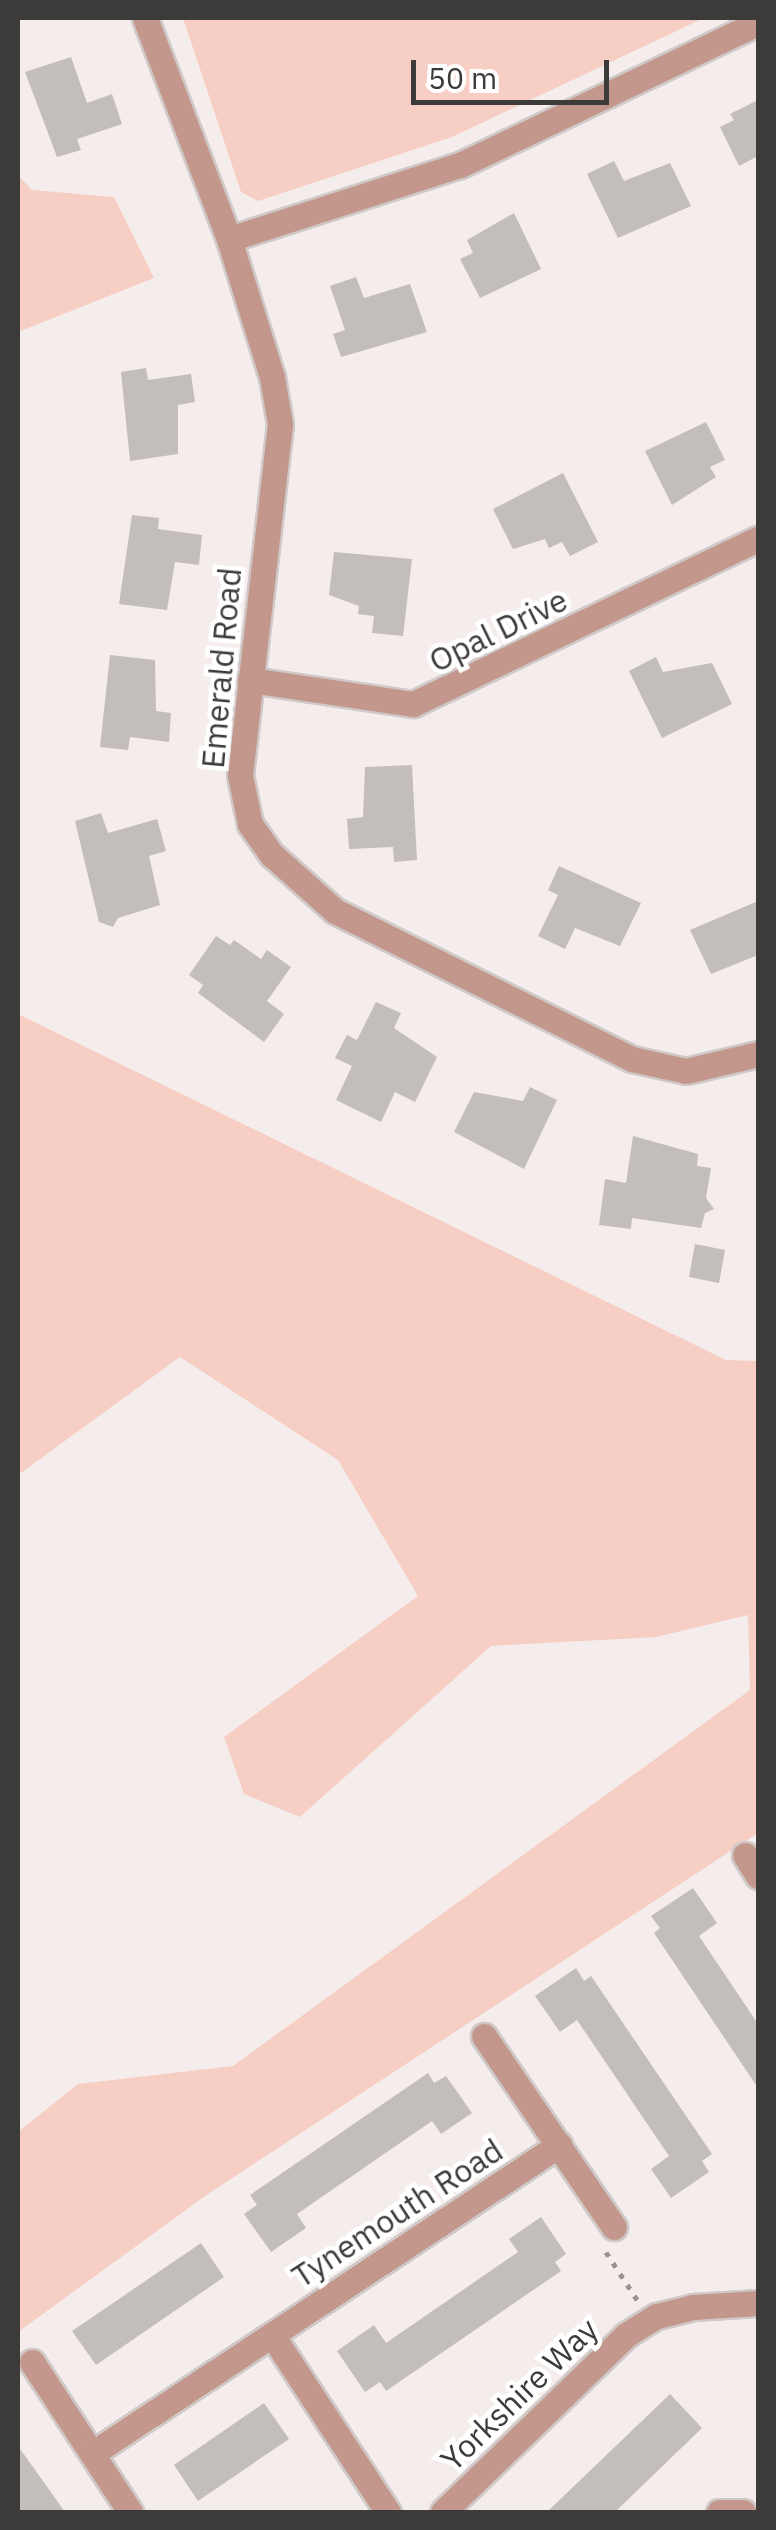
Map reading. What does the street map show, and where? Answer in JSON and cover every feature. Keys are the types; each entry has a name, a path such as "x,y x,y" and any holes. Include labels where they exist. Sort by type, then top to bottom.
{"street":[{"name":"Emerald Road","path":"145,18 228,239 272,377 280,424 240,775 250,824 272,856 336,911 632,1059 686,1070 758,1054"},
{"path":"228,239 460,165 758,23"},
{"name":"Opal Drive","path":"250,680 413,704 758,539"},
{"path":"484,2036 614,2226"},
{"name":"Tynemouth Road","path":"94,2453 559,2146"},
{"name":"Yorkshire Way","path":"443,2512 626,2335 657,2316 693,2306 758,2302"},
{"path":"272,2335 388,2512"},
{"path":"32,2362 130,2512"},
{"path":"719,2512 742,2512"}],"path":[{"path":"614,2226 600,2242 638,2301"}],"shaded area":[{"path":"183,18 704,18 452,137 258,201 241,192"},
{"path":"18,175 32,190 114,197 154,278 18,332"},
{"path":"18,1014 726,1360 758,1361 758,1833 208,2194 18,2332 18,2132 78,2084 233,2066 750,1690 748,1615 656,1637 491,1646 300,1817 244,1794 224,1737 418,1596 338,1460 180,1357 18,1475"}],"building":[{"path":"71,57 87,103 112,94 122,124 77,139 81,150 57,157 25,72"},
{"path":"758,100 758,156 739,166 720,127 734,120 730,114"},
{"path":"614,161 624,181 670,163 691,206 618,238 587,174"},
{"path":"514,213 541,269 480,298 460,259 473,253 467,240"},
{"path":"356,277 364,298 410,284 427,332 341,357 333,334 345,330 330,286"},
{"path":"146,368 148,380 191,374 195,402 178,405 178,454 130,461 121,372"},
{"path":"706,422 725,460 710,467 716,477 672,505 645,451"},
{"path":"563,473 598,542 570,556 562,542 549,548 545,539 513,549 493,509"},
{"path":"132,515 159,518 158,529 202,535 199,565 175,562 167,610 119,604"},
{"path":"334,552 412,559 403,636 372,633 374,616 358,614 359,606 329,595"},
{"path":"110,655 155,660 156,711 171,713 169,742 130,737 128,750 100,747"},
{"path":"656,657 663,672 712,663 732,704 662,738 629,671"},
{"path":"412,765 417,860 394,862 393,847 349,849 347,819 363,817 365,767"},
{"path":"101,813 108,833 157,819 166,851 149,856 160,905 118,918 113,927 99,922 75,821"},
{"path":"559,866 641,903 620,946 575,928 565,949 538,936 558,895 548,890"},
{"path":"758,901 758,955 711,974 690,930"},
{"path":"216,936 230,945 234,940 261,959 267,950 291,967 267,1001 284,1014 264,1042 198,993 203,985 189,975"},
{"path":"376,1002 401,1013 394,1028 437,1057 415,1102 395,1092 381,1122 336,1100 352,1066 335,1058 347,1035 357,1040"},
{"path":"530,1087 557,1100 524,1169 454,1132 474,1092 523,1101"},
{"path":"633,1136 698,1154 697,1166 711,1168 706,1198 714,1209 705,1213 701,1228 632,1218 631,1229 599,1225 605,1179 626,1183"},
{"path":"695,1244 725,1250 719,1283 689,1277"},
{"path":"693,1888 717,1923 699,1936 758,2024 758,2088 654,1933 660,1928 651,1916"},
{"path":"576,1968 584,1981 591,1976 712,2154 702,2161 709,2172 671,2198 651,2169 669,2156 577,2020 560,2032 535,1996"},
{"path":"428,2073 434,2083 446,2076 472,2113 441,2134 432,2121 297,2214 306,2228 271,2252 244,2214 257,2205 250,2195"},
{"path":"541,2217 566,2254 555,2262 561,2271 386,2391 380,2382 365,2392 337,2351 374,2325 386,2343 518,2252 509,2239"},
{"path":"201,2243 224,2277 96,2365 72,2331"},
{"path":"670,2394 702,2428 615,2512 547,2512"},
{"path":"264,2403 289,2439 198,2501 174,2465"},
{"path":"18,2446 65,2512 18,2512"}]}
